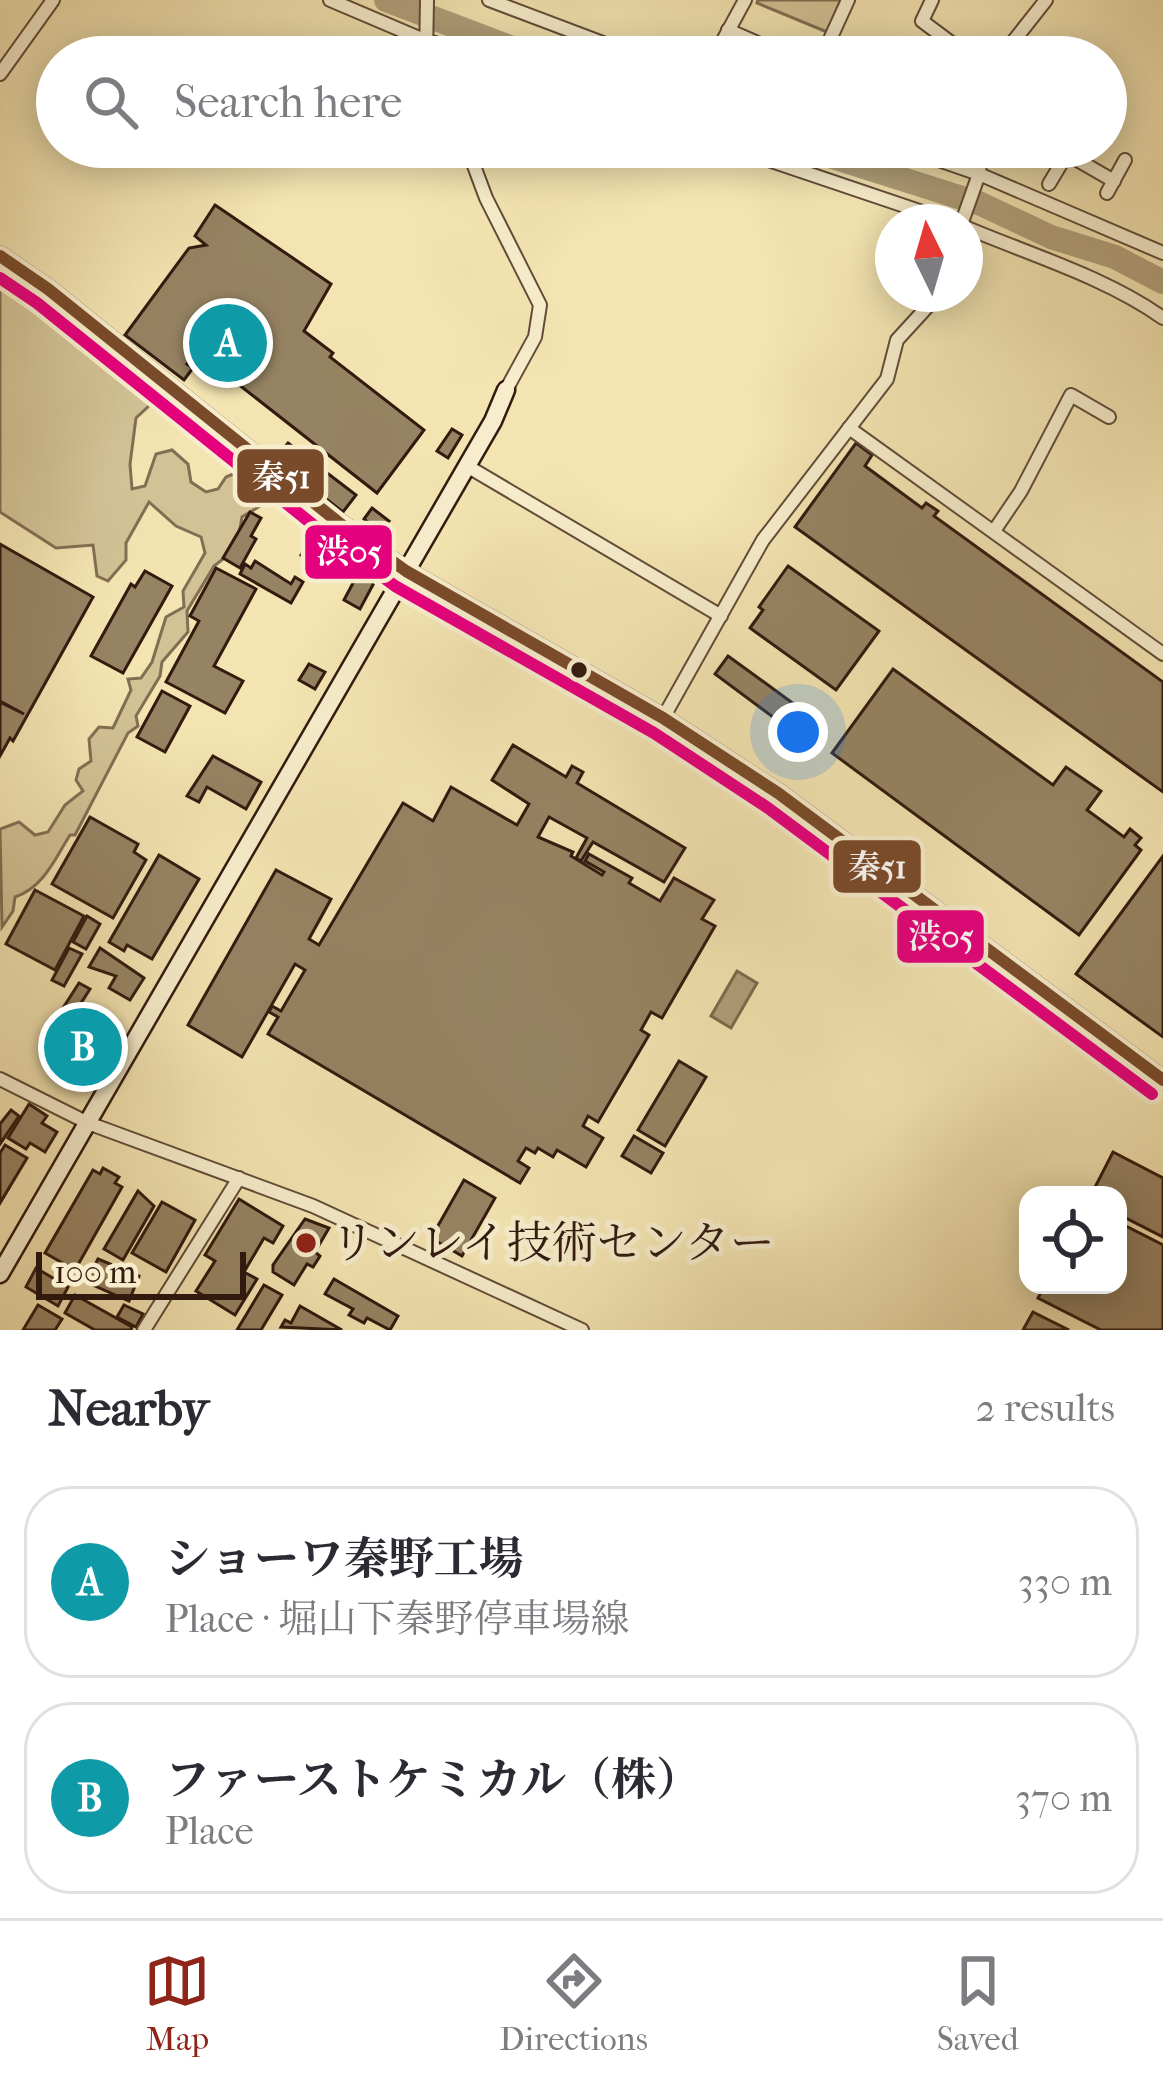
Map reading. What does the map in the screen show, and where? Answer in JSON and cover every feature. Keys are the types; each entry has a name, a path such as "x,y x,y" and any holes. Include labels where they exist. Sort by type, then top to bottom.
{"main road":[{"path":"0,256 49,289 338,522 406,571 663,718 778,794 1163,1080"},
{"path":"0,1274 494,421 506,390"}],"street":[{"path":"0,74 52,0"},
{"path":"330,0 424,36 427,0"},
{"path":"488,0 584,36"},
{"path":"725,36 745,0"},
{"path":"832,36 848,0"},
{"path":"932,0 922,21 942,36"},
{"path":"1018,36 1046,0"},
{"path":"728,30 742,36"},
{"path":"475,168 540,305 535,337 506,390"},
{"path":"792,168 899,204"},
{"path":"962,168 1163,253"},
{"path":"970,204 979,168"},
{"path":"1049,184 1058,168"},
{"path":"1089,168 1110,187 1121,168"},
{"path":"983,233 1122,294 1163,318"},
{"path":"663,718 763,540 887,379 897,340 923,312"},
{"path":"994,531 1021,491 1071,395 1108,417"},
{"path":"850,428 1163,655"},
{"path":"466,466 721,616"},
{"path":"0,1079 88,1123 313,1206 582,1330"},
{"path":"144,1330 239,1178"}],"shaded area":[{"path":"758,0 841,0 827,32"},
{"path":"0,272 51,307 68,331 100,343 147,383 151,404 136,418 132,489 145,486 156,454 172,450 188,464 191,482 206,492 243,470 264,481 260,506 242,517 227,556 214,566 187,611 188,632 162,662 160,676 136,716 138,726 128,733 75,835 70,835 42,879 15,897 13,911 2,927 0,829 19,822 35,835 48,832 65,805 83,791 76,780 79,769 91,761 89,739 99,727 113,728 131,690 128,679 141,678 152,662 166,617 184,607 183,591 205,553 201,537 176,526 149,502 126,543 126,560 108,581 97,576 93,545 56,548 0,512"},
{"path":"737,971 757,983 731,1028 711,1016"}],"building":[{"path":"215,205 331,284 304,331 424,430 377,493 196,351 187,364 193,368 184,380 125,335 189,248 206,245 195,236"},
{"path":"452,429 462,435 448,458 437,451"},
{"path":"288,443 356,495 343,512 275,459"},
{"path":"856,443 872,455 865,466 922,508 926,503 938,511 934,516 1163,682 1163,792 795,527"},
{"path":"372,508 389,521 380,532 364,519"},
{"path":"250,512 261,518 240,568 223,558"},
{"path":"318,530 331,539 315,564 301,555"},
{"path":"0,544 93,597 13,741 10,738 0,756 0,702 24,714 0,701"},
{"path":"255,561 291,584 295,577 303,582 291,603 240,574 245,564 251,568"},
{"path":"362,566 376,574 376,579 360,609 344,600"},
{"path":"788,566 879,631 836,690 750,628"},
{"path":"216,568 256,589 214,666 243,681 225,713 166,682 199,621 190,616"},
{"path":"145,571 172,586 123,673 91,656 131,584 135,587"},
{"path":"728,656 805,712 792,731 715,674"},
{"path":"309,664 325,672 315,689 299,680"},
{"path":"893,669 1053,785 1066,767 1101,791 1087,810 1124,837 1130,829 1141,838 1135,845 1141,850 1079,935 832,753"},
{"path":"162,691 190,706 165,752 137,737"},
{"path":"513,745 566,777 572,766 583,772 577,783 685,848 664,882 593,842 581,861 576,858 587,838 549,817 538,837 573,852 571,856 602,875 585,861 589,854 632,878 629,883 660,901 674,878 714,900 702,919 715,926 662,1018 651,1012 641,1030 649,1035 598,1122 588,1116 583,1126 603,1138 586,1167 557,1150 553,1157 538,1148 535,1153 526,1148 518,1161 529,1168 520,1183 268,1034 278,1017 269,1012 272,1006 281,1011 305,970 295,964 242,1057 188,1025 276,870 331,899 309,939 319,945 403,803 433,821 451,787 517,825 529,804 492,780"},
{"path":"213,756 261,782 246,809 207,787 199,802 187,796"},
{"path":"90,817 138,844 134,852 146,860 113,918 52,884"},
{"path":"159,855 199,879 152,959 127,945 124,951 109,942"},
{"path":"1163,856 1163,1037 1076,974"},
{"path":"35,890 84,916 55,970 6,944"},
{"path":"87,916 100,924 86,949 73,942"},
{"path":"69,948 82,954 64,986 52,980"},
{"path":"100,948 144,978 130,1000 109,988 116,976 89,967"},
{"path":"79,983 90,989 74,1014 63,1008"},
{"path":"84,1025 102,1035 89,1059 99,1064 93,1074 64,1058"},
{"path":"679,1061 706,1077 665,1146 638,1130"},
{"path":"29,1104 47,1116 42,1123 57,1132 45,1152 30,1143 26,1149 8,1138"},
{"path":"11,1110 19,1116 0,1144 0,1124"},
{"path":"634,1136 663,1153 651,1173 622,1156"},
{"path":"5,1145 27,1158 0,1203 0,1153"},
{"path":"1113,1152 1163,1178 1163,1237 1127,1219 1127,1186 1096,1186"},
{"path":"103,1168 119,1177 115,1183 122,1187 75,1270 45,1253 93,1170 100,1174"},
{"path":"464,1180 495,1198 462,1256 431,1238"},
{"path":"138,1191 154,1206 123,1260 104,1249"},
{"path":"239,1199 283,1226 273,1243 264,1238 244,1272 257,1279 235,1315 196,1291 215,1261 205,1255"},
{"path":"162,1202 195,1220 166,1272 132,1253"},
{"name":"リンレイ技術センター","path":"305,1219 329,1228 315,1252 320,1256 313,1267 307,1264 294,1285 273,1272 273,1265"},
{"path":"1127,1227 1163,1245 1163,1330 1101,1330 1038,1298 1040,1294 1127,1294"},
{"path":"98,1259 139,1276 129,1301 86,1282"},
{"path":"36,1268 68,1287 58,1306 26,1287"},
{"path":"334,1279 398,1316 390,1330 349,1315 353,1309 325,1294"},
{"path":"264,1285 282,1295 261,1330 237,1330"},
{"path":"75,1295 131,1330 95,1330 65,1313"},
{"path":"38,1305 62,1319 55,1330 23,1330"},
{"path":"124,1305 143,1314 136,1327 117,1317"},
{"path":"300,1306 342,1330 281,1327 285,1320 291,1323"},
{"path":"1033,1312 1069,1330 1023,1330"}],"waterway":[{"path":"386,0 481,36"},
{"path":"867,168 981,204 1051,237 1115,257 1163,282"}],"transit line":[{"name":"秦51","path":"0,256 406,571 663,718 778,793 1163,1080"},
{"name":"渋05","path":"0,278 395,586 654,733 768,808 1152,1094"}],"place":[{"name":"ショーワ秦野工場","path":"228,343"},
{"name":"ファーストケミカル（株）","path":"83,1047"},
{"name":"リンレイ技術センター","path":"306,1243"}]}
